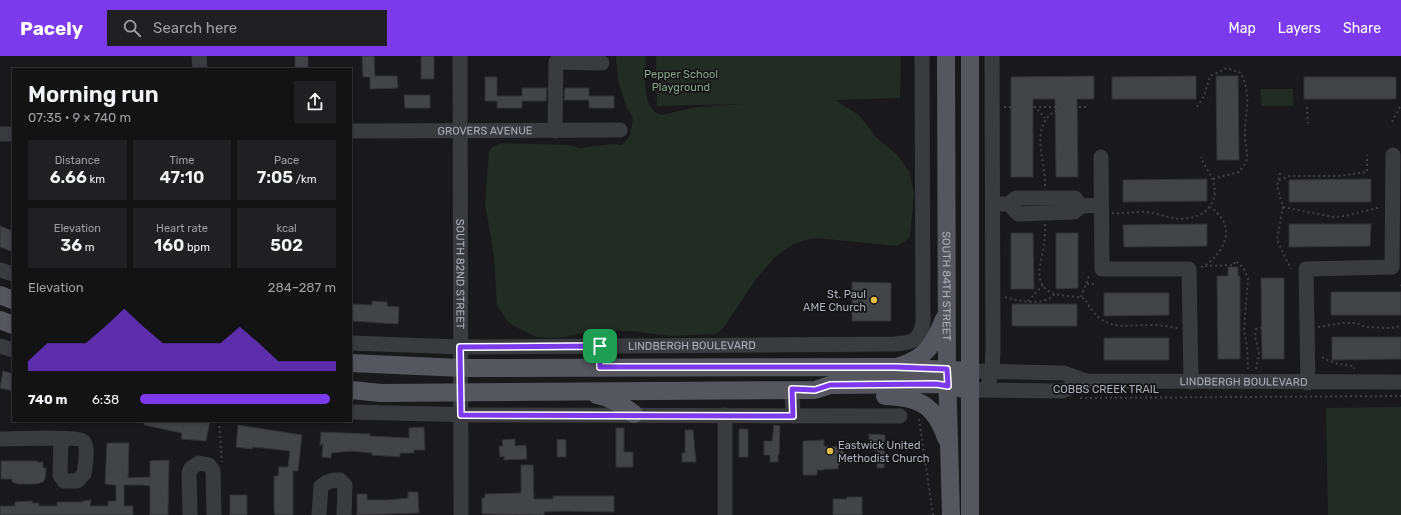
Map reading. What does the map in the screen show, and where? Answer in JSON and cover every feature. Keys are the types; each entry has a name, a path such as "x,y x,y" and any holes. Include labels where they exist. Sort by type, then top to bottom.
{"main road":[{"path":"934,56 946,108"},
{"name":"SOUTH 84TH STREET","path":"946,56 947,312 951,515"},
{"name":"SOUTH 84TH STREET","path":"970,56 970,371 978,390 970,515"},
{"path":"0,295 12,300"},
{"path":"895,367 920,356 930,347 947,312"},
{"path":"0,320 12,324"},
{"name":"LINDBERGH BOULEVARD","path":"352,364 461,368 895,367 948,378 978,390"},
{"name":"LINDBERGH BOULEVARD","path":"352,390 381,393 815,390 830,385 936,384 948,378 970,371"},
{"path":"815,390 831,396 903,396 920,401 930,409 939,420 949,447"},
{"path":"579,391 610,398 620,403 634,414"}],"street":[{"path":"199,56 200,68"},
{"name":"SOUTH 82ND STREET","path":"460,56 461,515"},
{"name":"LINDBERGH BOULEVARD","path":"352,343 460,347 906,344 913,341 922,331 923,322 922,56"},
{"name":"SOUTH 84TH STREET","path":"978,390 992,372 992,56"},
{"path":"555,131 556,62 602,63"},
{"name":"GROVERS AVENUE","path":"352,131 620,130"},
{"path":"0,134 12,134"},
{"path":"1308,383 1306,269 1392,268 1397,199 1393,155"},
{"path":"1101,157 1102,269 1189,269 1191,382"},
{"path":"993,204 1009,204 1018,214 1074,212 1081,206 1101,205"},
{"path":"0,270 12,274"},
{"path":"0,346 12,350"},
{"path":"600,346 600,367"},
{"name":"LINDBERGH BOULEVARD","path":"970,371 1064,373 1086,382"},
{"name":"LINDBERGH BOULEVARD","path":"978,390 1062,391 1086,382 1401,382"},
{"path":"792,389 793,416"},
{"path":"352,412 461,415 725,414 793,416 900,416"},
{"path":"725,414 725,515"},
{"path":"0,439 61,439"},
{"path":"190,515 190,473 191,468 200,463 209,465 213,471 214,515"},
{"path":"319,515 321,486 334,480 343,482 345,485 344,515"}],"path":[{"path":"1197,107 1204,96 1210,76 1228,68 1241,73 1246,86 1248,100 1245,138 1247,149 1246,161 1239,172 1212,179"},
{"path":"1392,122 1401,105"},
{"path":"1034,106 1045,118"},
{"path":"1046,184 1046,172 1040,146 1041,131 1045,118 1053,110 1065,106"},
{"path":"1001,107 1087,107"},
{"path":"1307,107 1308,123"},
{"path":"1279,180 1290,176 1339,176 1367,172 1367,155"},
{"path":"1117,213 1146,212 1173,218 1190,218 1200,216 1210,207 1215,196 1212,179 1201,157"},
{"path":"1280,173 1278,194 1283,207 1278,240 1291,269"},
{"path":"1205,266 1222,247 1227,236 1224,222 1217,211 1210,207"},
{"path":"1283,207 1333,217 1345,216 1378,207"},
{"path":"1045,226 1044,247 1039,262 1040,278 1050,292 1085,299 1096,316 1104,322 1115,326 1155,325 1176,328"},
{"path":"1189,269 1205,266 1234,265 1235,261 1246,272 1248,278 1244,330 1247,347 1248,369"},
{"path":"1081,297 1087,284 1086,280 1089,276"},
{"path":"1028,301 1043,284"},
{"path":"1087,284 1095,284"},
{"path":"1002,296 1018,301 1041,301 1055,294"},
{"path":"1322,326 1356,323 1366,327 1390,328 1401,326"},
{"path":"1256,370 1259,354 1255,336 1256,329 1261,328"},
{"path":"1322,357 1344,366 1354,366 1354,369"},
{"name":"COBBS CREEK TRAIL","path":"1075,398 1401,396"},
{"path":"922,416 918,419 933,515"}],"green space":[{"name":"Pepper School Playground","path":"616,56 646,56 645,81 647,98 654,111 661,115 697,107 743,104 657,106 656,56 901,56 900,98 835,100 859,115 876,137 897,155 909,171 914,193 910,237 897,246 816,238 792,245 775,257 756,279 724,327 716,334 670,336 631,331 597,330 559,338 536,337 510,324 497,306 494,256 485,203 489,152 492,147 502,143 568,145 580,148 611,144 622,145 630,136 633,118 627,108 618,81"},
{"path":"1261,89 1293,89 1293,106 1261,106"},
{"path":"1401,407 1401,515 1328,515 1326,408"}],"building":[{"path":"295,56 308,56 308,68 295,68"},
{"path":"362,56 374,56 375,76 397,76 398,88 370,89 370,77 363,77"},
{"path":"421,56 434,56 434,79 421,79"},
{"path":"1094,76 1094,99 1077,99 1078,177 1056,177 1055,99 1033,99 1033,177 1011,177 1011,77"},
{"path":"1196,76 1196,99 1112,99 1112,77"},
{"path":"1216,76 1238,76 1239,160 1217,160"},
{"path":"485,77 497,77 497,96 522,96 522,88 547,88 546,101 522,101 522,108 497,108 497,101 485,101"},
{"path":"1304,77 1396,77 1396,99 1304,99"},
{"path":"565,88 589,88 589,96 614,96 614,108 589,108 589,100 564,100"},
{"path":"404,95 430,95 430,108 405,108"},
{"path":"1207,179 1207,201 1123,202 1123,180"},
{"path":"1371,179 1371,202 1289,202 1289,180"},
{"path":"1207,224 1207,246 1124,247 1123,225"},
{"path":"1289,224 1371,224 1370,246 1289,247"},
{"path":"0,226 12,231 12,252 0,247"},
{"path":"1011,233 1033,233 1034,289 1011,289"},
{"path":"1056,233 1078,233 1078,288 1056,289"},
{"path":"1228,267 1238,267 1238,276 1240,276 1240,359 1218,359 1217,276 1228,276"},
{"path":"1261,278 1284,278 1284,359 1262,359"},
{"path":"852,282 891,283 891,321 852,321"},
{"path":"1331,292 1401,292 1401,315 1331,315"},
{"path":"1104,293 1169,293 1169,315 1104,316"},
{"path":"372,301 387,302 387,306 399,307 398,324 352,321 352,304 372,305"},
{"path":"1012,304 1077,304 1077,326 1012,326"},
{"path":"1332,337 1401,337 1401,359 1332,360"},
{"path":"1104,338 1169,338 1169,360 1104,360"},
{"path":"3,371 12,374 12,391 0,388"},
{"path":"144,422 210,422 206,441 181,439 182,433 144,425"},
{"path":"238,425 302,435 298,471 293,471 293,515 275,515 274,510 274,476 278,476 279,467 288,467 290,451 253,447 252,449 236,447"},
{"path":"774,425 780,426 779,455 778,462 770,462 770,455 764,455 764,441 772,441"},
{"path":"424,427 425,450 414,450 414,453 400,453 400,457 372,455 372,453 351,451 331,453 331,458 322,457 323,443 320,446 321,432 370,434 370,436 409,438 409,428"},
{"path":"616,428 624,428 624,452 633,452 633,467 616,467"},
{"path":"739,429 748,429 748,457 739,457"},
{"path":"685,430 693,430 696,462 682,462 682,453 685,453"},
{"path":"869,434 885,435 884,468 877,468 877,451 869,450"},
{"path":"515,439 515,446 526,445 527,459 504,460 504,456 500,457 499,446 503,446 502,440"},
{"path":"557,439 566,440 566,457 557,457"},
{"path":"824,440 824,446 838,447 844,452 845,459 838,466 838,469 817,470 817,475 803,475 803,441"},
{"path":"107,443 129,443 128,478 150,477 150,461 169,460 168,515 150,515 150,486 124,485 124,506 133,506 133,515 0,515 0,506 15,506 15,502 32,501 32,503 39,503 39,506 57,506 57,502 83,502 91,500 90,506 108,506 108,501 116,501 116,485 105,484"},
{"path":"1,461 43,462 43,468 46,468 45,479 43,482 36,484 18,484 12,482 12,479 1,479"},
{"path":"521,465 533,465 534,499 553,499 553,496 614,496 614,512 564,511 544,512 544,515 482,514 482,498 485,498 485,494 521,493"},
{"path":"408,492 418,492 419,513 357,515 357,494 367,494 367,500 388,500 408,498"},
{"path":"230,495 247,495 247,515 230,515"},
{"path":"847,497 862,497 862,515 833,515 833,499 847,499"}],"place":[{"name":"St. Paul AME Church","path":"874,300"},
{"name":"Eastwick United Methodist Church","path":"830,451"}],"route":[{"path":"600,346 600,367 895,367 947,369 948,386 936,384 830,385 815,390 792,389 793,416 725,414 461,415 460,347 600,346"}]}
